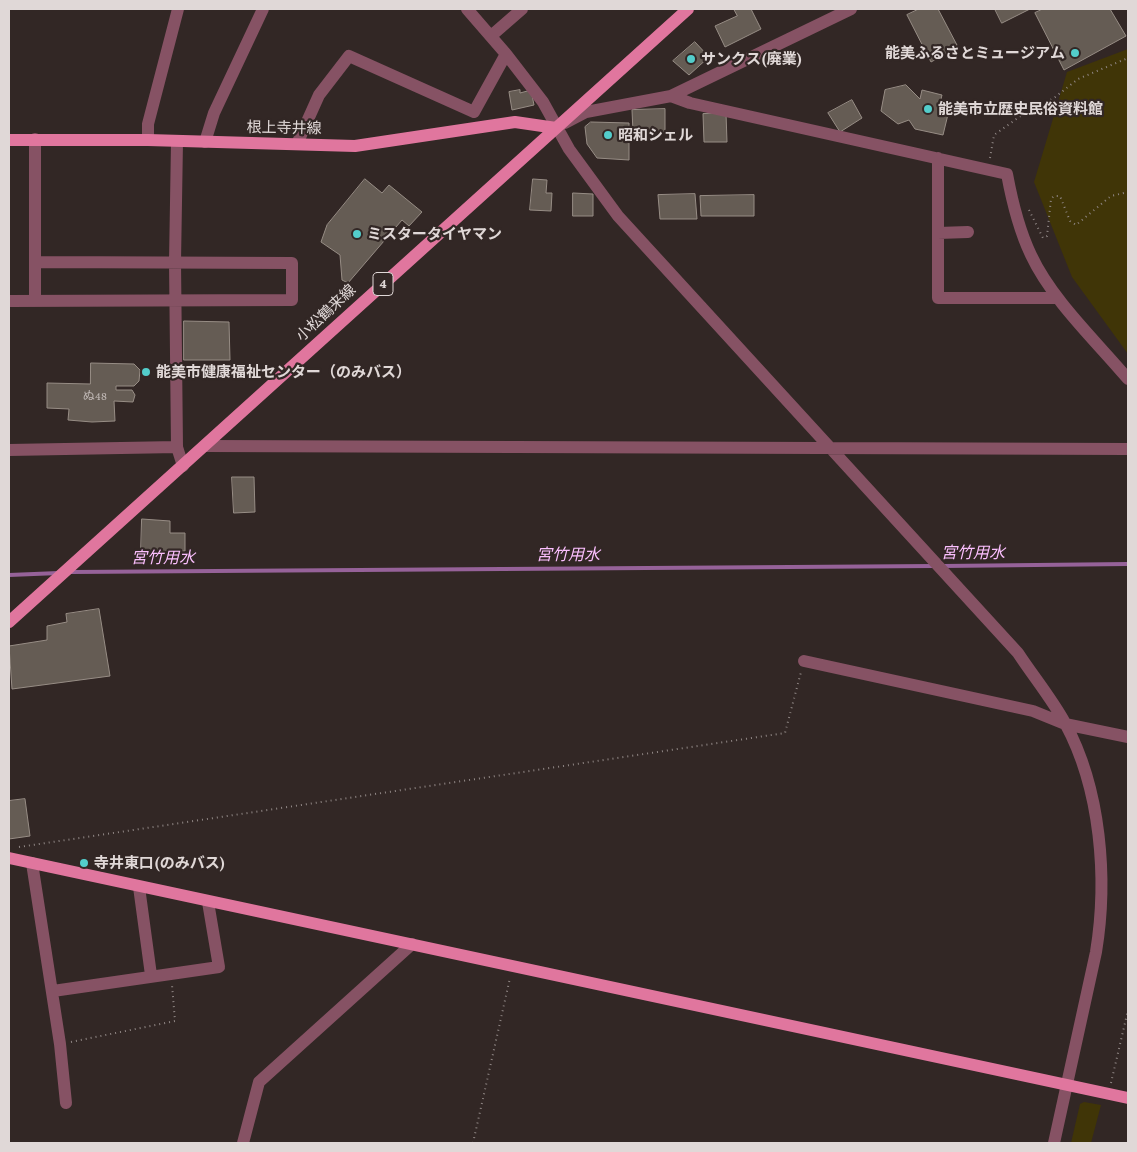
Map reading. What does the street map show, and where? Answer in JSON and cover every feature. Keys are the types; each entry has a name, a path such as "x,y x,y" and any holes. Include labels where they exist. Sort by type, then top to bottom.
{"main road":[{"name":"小松鶴来線","path":"9,622 688,9"},
{"name":"根上寺井線","path":"9,140 35,138 355,146 515,122 556,128"},
{"path":"9,858 1128,1098"}],"street":[{"path":"148,140 148,124 178,9"},
{"path":"205,142 214,113 263,9"},
{"path":"467,9 506,54 543,102 556,128 618,216 1018,653 1065,724 1088,783 1099,840 1103,881 1101,919 1096,952 1072,1070 1066,1086 1054,1143"},
{"path":"491,36 522,9"},
{"path":"556,128 586,112 671,96 851,9"},
{"path":"296,144 319,95 349,56 474,112 506,54"},
{"path":"671,96 690,103 1007,174 1018,218 1031,256 1058,298 1128,379"},
{"path":"35,138 35,301"},
{"path":"177,142 175,262 177,447 184,466"},
{"path":"938,158 938,298 1058,298"},
{"path":"938,233 968,232"},
{"path":"9,302 176,299 292,300 292,263 35,262"},
{"path":"206,446 1128,449"},
{"path":"9,450 177,447"},
{"path":"804,661 1033,711 1065,724 1128,738"},
{"path":"32,863 53,991 66,1103"},
{"path":"139,887 151,975"},
{"path":"53,991 151,975 219,967 208,902"},
{"path":"243,1143 259,1082 412,944"}],"path":[{"path":"988,170 994,135 1008,124 1054,98 1078,78 1128,58"},
{"path":"1027,207 1044,238 1047,236 1051,199 1054,196 1060,196 1070,221 1076,225 1111,196 1128,192"},
{"path":"19,847 785,733 804,661"},
{"path":"473,1143 512,966"},
{"path":"60,1044 175,1021 170,973"},
{"path":"1108,1094 1128,1010"}],"shaded area":[{"path":"1128,49 1128,354 1072,277 1034,182 1067,72"},
{"path":"1084,1102 1101,1105 1091,1143 1071,1143 1080,1104"}],"building":[{"path":"734,9 751,9 761,29 725,47 715,26 737,16"},
{"path":"919,9 938,9 958,47 931,62 907,15"},
{"path":"995,9 1030,9 1002,23"},
{"name":"能美ふるさとミュージアム","path":"1043,9 1110,9 1126,36 1064,70 1035,13"},
{"name":"サンクス(廃業)","path":"695,42 709,57 689,75 673,61"},
{"path":"906,85 920,99 922,90 942,95 940,103 950,106 943,135 915,129 909,120 898,124 881,111 885,90"},
{"path":"520,90 520,93 531,90 534,105 512,110 509,92"},
{"path":"852,100 862,118 840,132 828,113"},
{"path":"665,109 665,132 633,132 632,110"},
{"path":"726,113 727,142 704,142 703,114"},
{"path":"591,122 629,123 629,160 597,158 587,144 585,127"},
{"name":"ミスタータイヤマン","path":"365,179 382,193 389,185 422,212 409,226 402,220 348,283 342,280 340,255 321,242 327,225"},
{"path":"533,179 547,180 546,193 552,193 551,211 530,210"},
{"path":"573,193 593,194 593,216 573,216"},
{"path":"695,194 697,219 660,219 658,195"},
{"path":"754,195 754,216 701,216 700,196"},
{"path":"184,321 229,322 230,360 184,360"},
{"path":"91,363 134,364 140,370 139,381 134,386 116,386 116,390 132,390 135,395 133,402 114,401 115,421 68,420 69,409 47,408 47,383 90,384"},
{"path":"232,477 254,477 255,512 234,513"},
{"path":"142,519 170,521 170,533 185,533 185,551 141,551"},
{"path":"99,609 110,676 12,689 9,646 47,640 47,626 67,622 66,614"},
{"path":"25,799 30,836 9,839 9,801"}],"waterway":[{"name":"宮竹用水","path":"943,566 1128,564"},
{"name":"宮竹用水","path":"71,572 934,566"},
{"name":"宮竹用水","path":"9,575 59,573"}],"place":[{"name":"能美ふるさとミュージアム","path":"1075,53"},
{"name":"サンクス(廃業)","path":"691,59"},
{"name":"能美市立歴史民俗資料館","path":"928,109"},
{"name":"昭和シェル","path":"608,135"},
{"name":"ミスタータイヤマン","path":"357,234"},
{"name":"能美市健康福祉センター（のみバス）","path":"146,372"},
{"name":"寺井東口(のみバス)","path":"84,863"}]}
